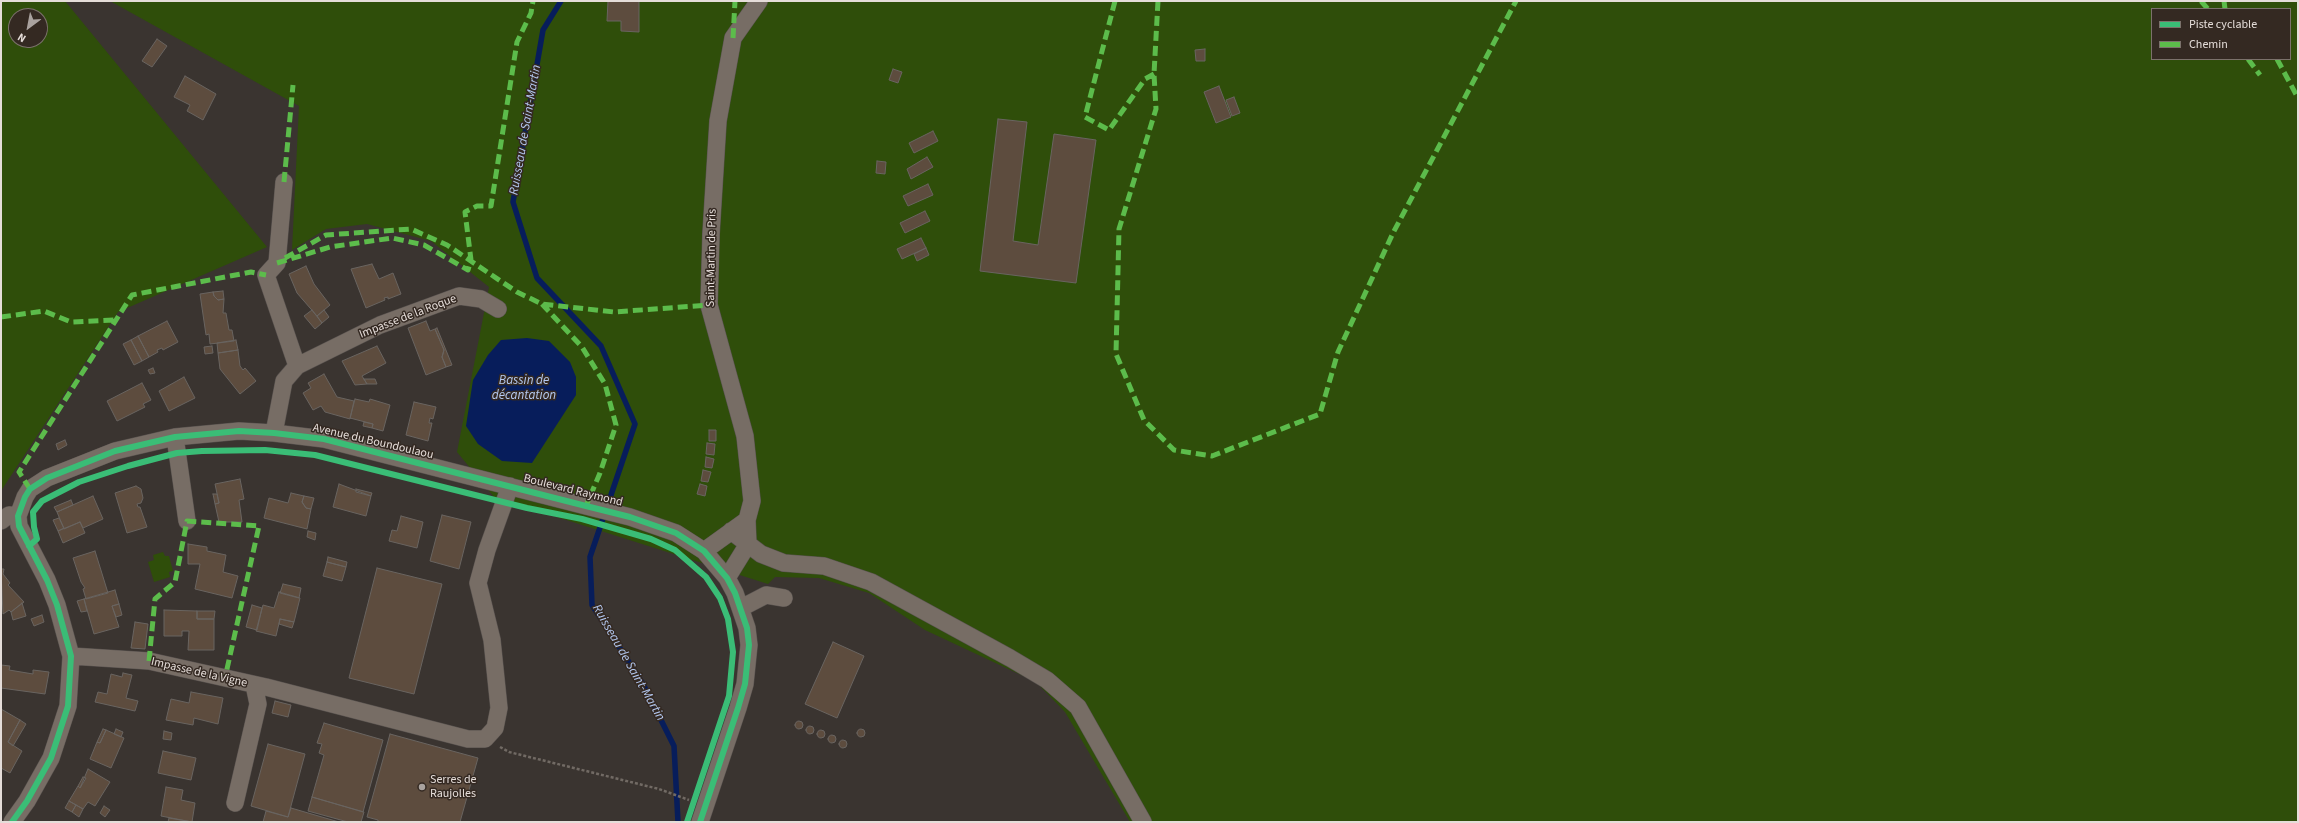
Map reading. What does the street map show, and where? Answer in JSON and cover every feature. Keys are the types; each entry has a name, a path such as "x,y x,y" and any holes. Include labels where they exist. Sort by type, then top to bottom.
{"street":[{"name":"Saint-Martin de Pris","path":"748,544 747,520 752,501 745,436 709,305 719,113 733,38 759,1"},
{"path":"284,182 276,263 266,275 297,366"},
{"name":"Impasse de la Roque","path":"274,432 284,381 297,366 380,325 459,296 481,299 498,309"},
{"name":"Avenue du Boundoulaou","path":"18,516 21,504 30,490 47,478 116,451 175,437 212,432 274,432 324,439 510,486"},
{"path":"175,437 187,521"},
{"path":"254,685 266,686 468,739 485,739 495,728 499,708 492,640 478,583 487,550 510,486"},
{"name":"Boulevard Raymond","path":"510,486 630,517 676,533 704,551 727,578 741,608 749,645 745,684 696,815"},
{"path":"1,521 9,515 18,516 22,534 47,580 57,605 70,656 68,706 51,758 27,801 12,822"},
{"path":"704,551 747,520"},
{"path":"732,531 761,554 784,563 824,566 871,582 1010,658 1047,680 1078,707 1144,822"},
{"path":"727,578 748,544"},
{"path":"741,608 766,595 784,598"},
{"name":"Impasse de la Vigne","path":"70,656 149,661 254,685 258,704 234,803"}],"path":[{"path":"485,739 509,752 659,789 684,798"},
{"path":"696,794 696,815"}],"green space":[{"path":"1,1 65,1 267,247 118,312 1,491"},
{"path":"110,1 2298,1 2298,822 1130,822 1065,712 1036,682 925,630 869,593 819,578 775,577 768,584 494,497 457,452 489,287 431,241 367,224 326,229 292,250 299,106"},
{"path":"163,552 165,556 169,556 173,571 169,572 170,577 154,582 148,562 154,560 153,555"}],"water":[{"name":"Bassin de décantation","path":"527,338 549,341 570,362 576,377 576,395 532,463 502,461 478,444 466,426 473,380 488,355 501,340"}],"building":[{"path":"608,1 639,1 639,32 621,31 621,21 607,21"},
{"path":"157,39 167,46 152,67 142,61"},
{"path":"1205,49 1205,61 1196,61 1195,50"},
{"path":"893,69 902,72 898,83 889,80"},
{"path":"185,76 216,94 203,120 187,111 190,105 174,97"},
{"path":"1219,86 1231,117 1216,123 1204,92"},
{"path":"1234,97 1240,113 1232,116 1226,100"},
{"path":"998,119 1027,122 1013,241 1038,245 1054,134 1096,140 1076,283 980,271"},
{"path":"933,131 938,141 914,153 909,143"},
{"path":"927,157 933,167 911,179 907,169"},
{"path":"877,161 886,162 885,174 876,173"},
{"path":"928,184 933,195 908,206 903,196"},
{"path":"925,211 930,221 905,233 900,223"},
{"path":"921,238 926,248 902,259 897,249"},
{"path":"926,248 929,255 917,261 914,254"},
{"path":"372,264 379,279 393,273 401,294 388,299 388,297 384,298 385,300 366,308 351,269"},
{"path":"306,266 314,284 330,305 317,316 297,293 289,274"},
{"path":"223,291 224,299 218,300 214,296 213,292"},
{"path":"213,292 214,296 218,300 224,299 223,313 226,313 229,330 232,330 234,341 210,344 209,334 206,335 200,294"},
{"path":"312,310 322,323 315,329 304,316"},
{"path":"324,310 329,317 322,323 317,316"},
{"path":"167,321 178,342 163,350 162,348 157,350 158,352 149,357 138,336"},
{"path":"426,321 430,331 435,329 444,350 442,357 446,367 426,375 408,328"},
{"path":"437,328 452,365 446,367 442,357 444,350 435,329"},
{"path":"138,336 149,357 142,361 131,340"},
{"path":"131,340 142,361 134,365 123,344"},
{"path":"236,340 238,350 218,353 217,343"},
{"path":"212,346 213,353 205,354 204,347"},
{"path":"377,346 386,363 362,376 367,384 355,385 342,361"},
{"path":"238,350 240,366 243,370 245,368 256,381 240,394 220,369 218,353"},
{"path":"153,368 155,373 150,374 148,370"},
{"path":"324,374 337,397 354,401 350,419 325,412 321,406 313,410 303,393 311,388 308,383"},
{"path":"184,377 195,398 169,411 159,391"},
{"path":"364,379 375,379 377,384 367,384"},
{"path":"142,383 151,400 143,404 145,407 117,421 107,401"},
{"path":"355,399 369,402 370,399 390,405 383,431 372,428 373,424 350,418"},
{"path":"414,402 436,407 433,419 430,418 429,423 432,423 428,441 406,435"},
{"path":"364,422 373,424 372,428 363,426"},
{"path":"709,430 716,430 716,441 709,441"},
{"path":"65,440 67,445 58,450 56,444"},
{"path":"707,443 715,444 714,455 706,454"},
{"path":"706,457 714,459 712,468 705,467"},
{"path":"703,470 711,472 708,482 701,481"},
{"path":"240,479 244,499 239,500 242,522 219,522 215,504 219,503 215,484"},
{"path":"339,484 371,496 366,516 333,507"},
{"path":"700,484 707,486 705,496 697,494"},
{"path":"136,486 141,489 143,498 141,503 137,504 138,507 140,507 147,527 127,533 115,493"},
{"path":"356,489 372,493 371,496 356,492"},
{"path":"291,493 304,496 302,502 306,508 311,509 307,529 264,518 269,498 288,503"},
{"path":"213,494 217,494 219,503 215,504"},
{"path":"93,496 103,519 83,528 80,522 64,529 57,512"},
{"path":"304,496 314,498 311,509 306,508 302,502"},
{"path":"71,500 73,505 57,512 54,507"},
{"path":"442,515 471,522 459,569 430,561"},
{"path":"401,516 423,522 417,548 389,541 392,530 397,531"},
{"path":"59,518 64,528 58,531 53,520"},
{"path":"80,522 85,533 63,543 58,531"},
{"path":"308,531 316,533 315,540 307,537"},
{"path":"188,544 207,547 207,551 226,555 223,572 238,576 232,598 195,589 200,564 188,564"},
{"path":"95,551 108,593 86,599 83,589 85,588 81,582 73,558"},
{"path":"328,557 347,562 346,567 327,562"},
{"path":"327,562 346,567 342,581 323,576"},
{"path":"377,568 442,584 414,694 349,678"},
{"path":"1,569 4,569 3,574 10,583 8,585 24,602 11,612 9,610 3,614"},
{"path":"283,584 301,588 299,598 280,593"},
{"path":"115,590 119,604 112,606 119,627 94,634 84,599"},
{"path":"279,592 300,598 294,622 280,619 276,636 256,631 263,605 274,608"},
{"path":"84,599 87,611 81,612 77,601"},
{"path":"22,603 26,616 13,620 11,612"},
{"path":"119,604 122,615 116,617 112,606"},
{"path":"252,605 262,608 257,630 246,627"},
{"path":"164,610 197,611 197,619 214,619 214,650 188,650 189,631 182,631 182,636 164,636"},
{"path":"197,611 215,611 214,619 197,619"},
{"path":"42,615 44,622 34,626 31,619"},
{"path":"280,619 294,622 292,628 279,624"},
{"path":"135,622 148,624 145,649 131,648"},
{"path":"833,642 864,656 837,718 805,704"},
{"path":"1,665 10,666 9,670 33,674 33,670 49,672 45,694 1,688"},
{"path":"123,673 132,675 126,698 138,701 135,711 95,702 98,692 107,694 111,674 122,677"},
{"path":"191,692 223,698 218,724 194,718 193,725 166,720 171,699 189,703"},
{"path":"275,701 291,705 288,717 272,713"},
{"path":"1,709 20,720 8,742 22,751 10,773 1,768"},
{"path":"20,720 26,724 13,746 8,742"},
{"path":"797,721 801,721 803,725 801,729 797,729 795,727 795,723"},
{"path":"324,723 383,740 363,812 312,797 324,755 319,753 322,744 317,743"},
{"path":"808,726 812,726 814,730 812,734 808,734 806,732 806,728"},
{"path":"103,729 106,730 100,743 97,742"},
{"path":"116,729 123,732 121,737 114,734"},
{"path":"859,729 863,729 865,733 863,737 859,737 857,735 857,731"},
{"path":"106,730 124,738 111,768 90,759 97,742 100,743"},
{"path":"819,730 823,730 825,734 823,738 819,738 817,736 817,732"},
{"path":"164,731 172,733 171,740 163,739"},
{"name":"Serres de Raujolles","path":"390,734 478,758 460,822 378,822 378,820 367,817"},
{"path":"830,735 834,735 836,739 834,743 830,743 828,741 828,737"},
{"path":"841,740 845,740 847,744 845,748 841,748 839,746 839,742"},
{"path":"268,744 305,754 288,817 251,806"},
{"path":"163,751 196,758 191,780 158,773"},
{"path":"88,769 110,782 95,806 88,802 83,809 69,801 78,786 80,788"},
{"path":"83,777 86,778 80,788 78,786"},
{"path":"166,787 183,790 181,800 195,803 192,822 161,816"},
{"path":"312,797 364,812 361,822 348,822 308,811"},
{"path":"69,801 76,805 72,812 65,808"},
{"path":"76,805 83,809 79,817 72,812"},
{"path":"104,806 110,810 105,817 100,813"},
{"path":"291,808 339,822 263,822 266,811 288,817"},
{"path":"169,818 192,822 168,822"}],"waterway":[{"name":"Ruisseau de Saint-Martin","path":"561,1 543,30 513,202 537,278 601,346 635,424 590,557 592,605 643,684 674,746 678,822"}],"marked path":[{"path":"277,263 330,247 392,238 424,245 468,270 471,260 465,212 477,206 491,206 517,42 531,13 533,1"},
{"path":"733,38 735,1"},
{"path":"1115,1 1085,117 1109,130 1145,79 1154,74"},
{"path":"1158,1 1154,74 1156,109 1119,229 1116,354 1144,420 1174,450 1212,456 1320,414 1338,352 1393,233 1516,1"},
{"path":"2201,1 2207,8"},
{"path":"2224,1 2225,8"},
{"path":"2249,60 2260,75"},
{"path":"2278,60 2298,98"},
{"path":"284,182 293,85"},
{"path":"285,258 326,235 411,229 447,245 517,292 542,304 614,312 709,305"},
{"path":"30,489 19,472 132,295 251,272 266,275"},
{"path":"542,304 582,347 605,384 616,425 600,473 586,506"},
{"path":"1,317 44,311 71,322 116,320"},
{"path":"149,661 155,599 175,582 187,521 259,526 225,678"}],"cycle path":[{"path":"12,822 27,801 51,758 68,706 71,656 57,605 47,580 19,526 18,516 25,497 30,489 47,478 115,451 175,437 239,431 274,433 324,439 630,517 676,533 704,551 727,578 735,593 747,628 749,645 745,684 700,822"},
{"path":"29,546 37,539 34,527 33,512 42,501 79,482 128,466 177,453 265,450 315,455 527,508 582,519 651,539 675,550 706,577 720,598 728,619 733,652 729,696 687,822"}],"place":[{"name":"Serres de Raujolles","path":"422,787"}]}
